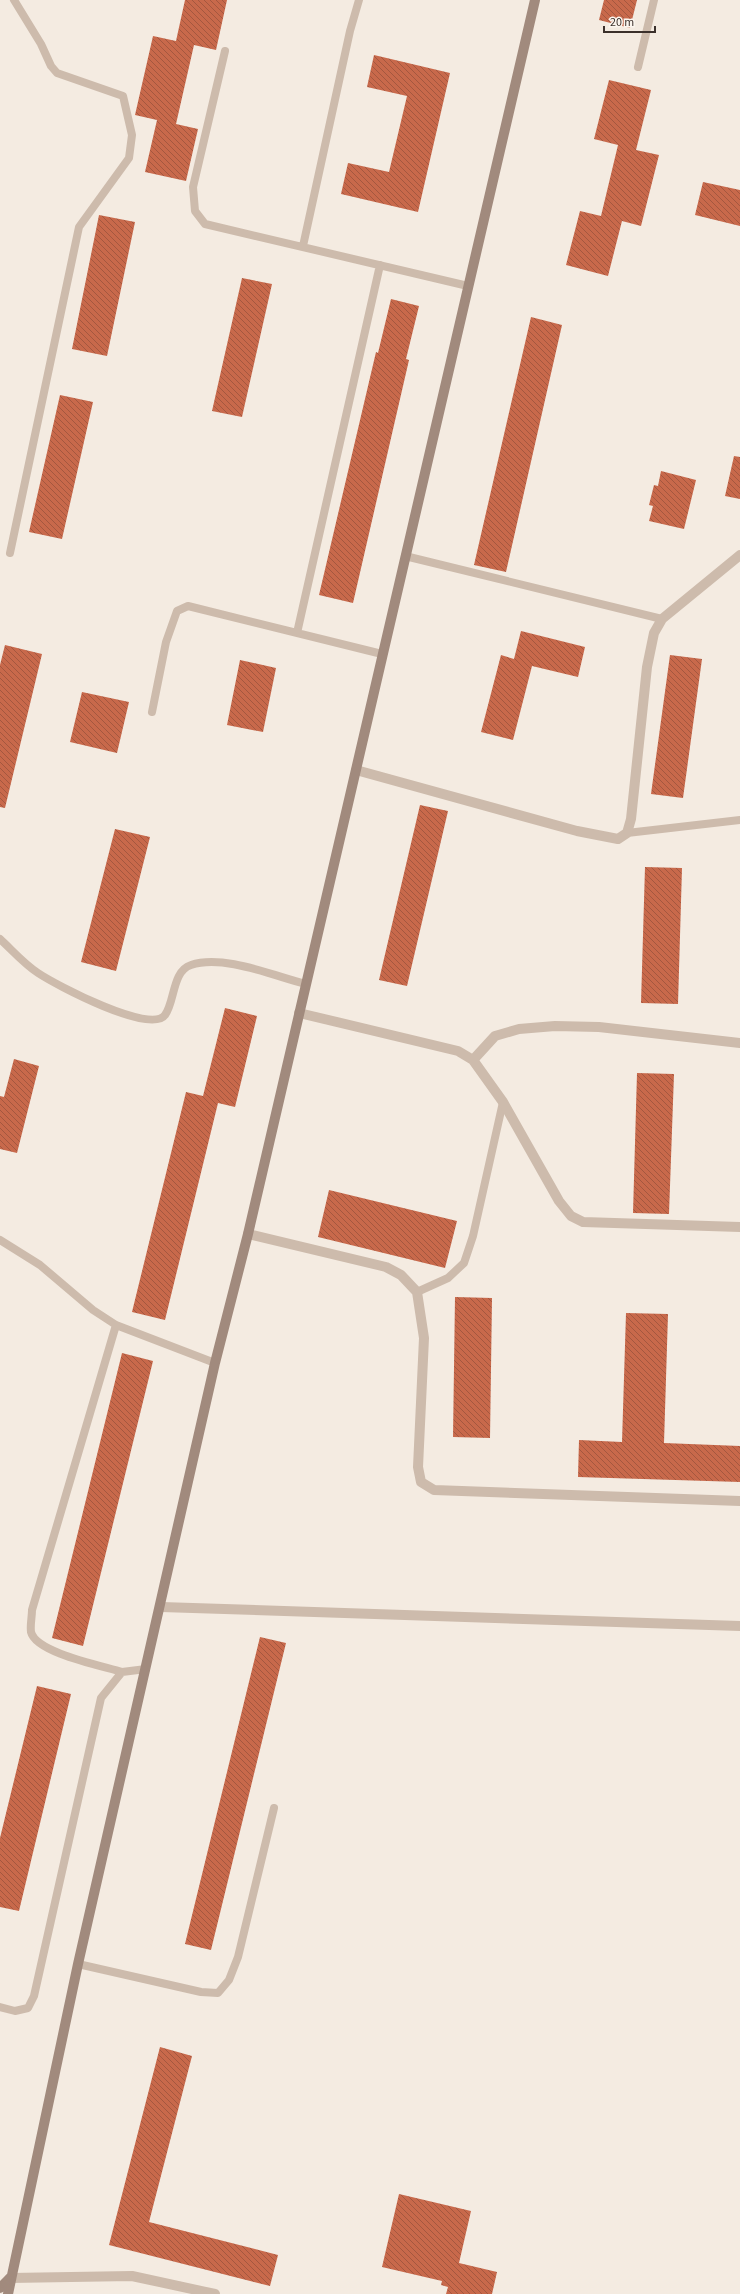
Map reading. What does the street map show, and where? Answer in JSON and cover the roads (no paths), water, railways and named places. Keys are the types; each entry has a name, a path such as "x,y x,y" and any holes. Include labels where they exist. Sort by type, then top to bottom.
{"main road":[{"path":"8,2294 10,2278 78,1964 216,1363 248,1234 535,0"},
{"path":"0,2288 10,2278"}],"street":[{"path":"356,770 602,838 618,839 626,833 631,819 647,667 654,633 662,618 740,554"},
{"path":"299,1013 458,1050 473,1060 503,1102 559,1201 571,1216 583,1222 740,1227"},
{"path":"473,1060 495,1036 519,1029 555,1026 599,1027 740,1043"},
{"path":"248,1234 386,1267 401,1275 417,1292 424,1338 418,1467 421,1482 434,1490 740,1501"},
{"path":"161,1607 740,1626"},
{"path":"10,2278 132,2276 215,2294"}],"lane":[{"path":"10,553 79,227 129,158 132,135 123,96 57,73 51,66 41,44 14,0"},
{"path":"303,246 350,31 359,0"},
{"path":"638,67 654,0"},
{"path":"225,51 193,187 195,211 205,224 468,286"},
{"path":"297,633 380,265"},
{"path":"405,556 662,618"},
{"path":"152,712 166,642 177,611 188,606 382,654"},
{"path":"626,833 740,820"},
{"path":"0,938 38,973 127,1016 150,1021 159,1020 166,1015 179,976 188,965 203,962 228,964 306,984"},
{"path":"417,1292 448,1278 464,1263 473,1236 503,1102"},
{"path":"0,1240 40,1265 93,1310 116,1325 216,1363"},
{"path":"116,1325 32,1610 31,1633 39,1644 59,1653 122,1672 146,1669"},
{"path":"0,2007 15,2011 28,2008 34,1996 101,1698 122,1672"},
{"path":"78,1964 201,1992 218,1992 229,1980 238,1957 274,1808"}]}
